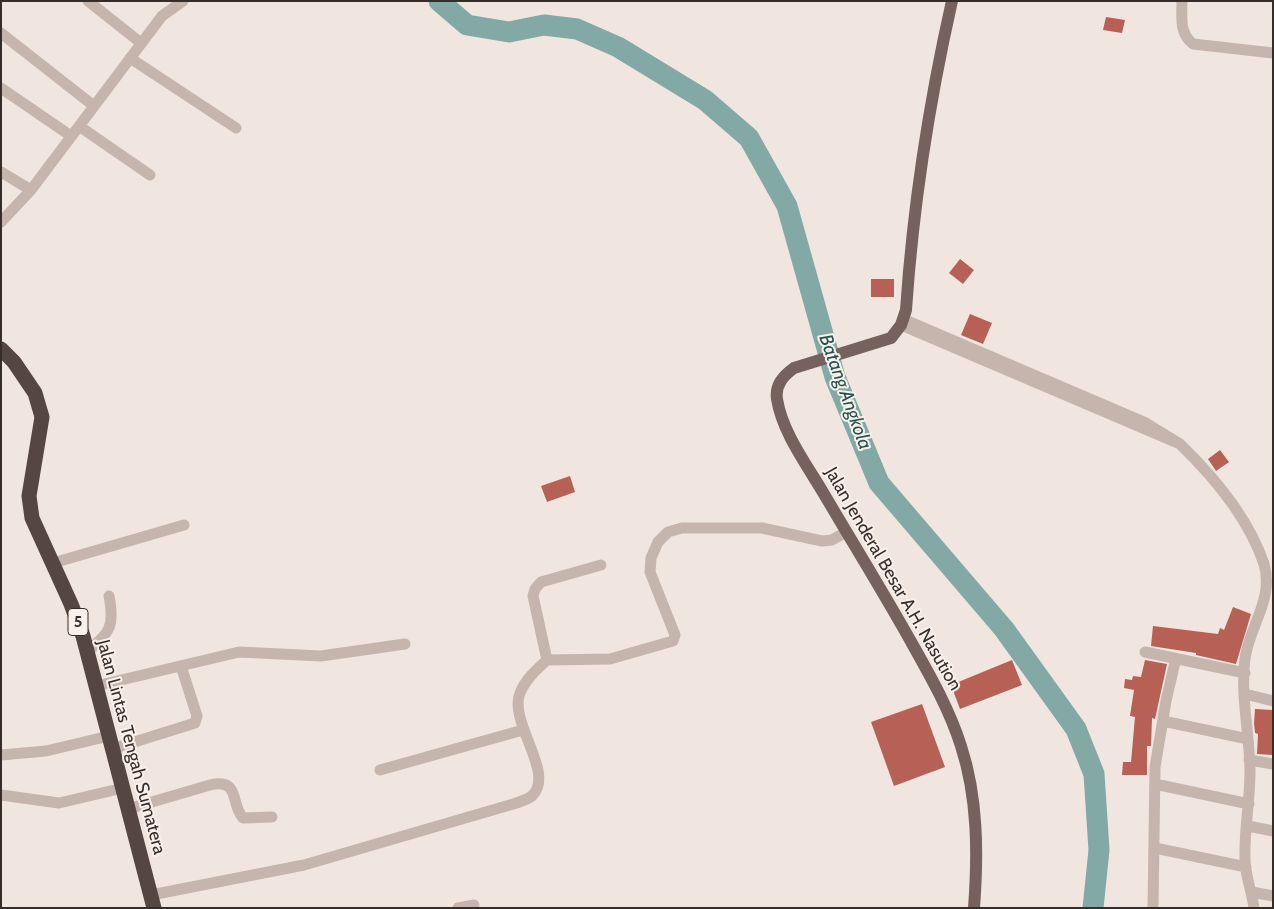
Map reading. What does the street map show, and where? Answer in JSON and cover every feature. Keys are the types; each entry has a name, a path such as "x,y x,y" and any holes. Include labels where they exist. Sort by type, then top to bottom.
{"highway":[{"name":"Jalan Lintas Tengah Sumatera","path":"1,349 14,362 35,393 42,418 29,496 32,518 71,604 87,652 152,901"}],"main road":[{"path":"902,322 906,310 922,161 937,66 952,1"},
{"name":"Jalan Jenderal Besar A.H. Nasution","path":"902,322 891,338 868,347 794,368 784,375 778,384 776,396 780,413 799,452 939,692 962,747 971,788 976,828 974,908"}],"street":[{"path":"88,1 141,43"},
{"path":"1,222 31,190 162,16 183,1"},
{"path":"1182,1 1182,28 1186,38 1193,44 1273,53"},
{"path":"1,33 94,106"},
{"path":"130,58 236,128"},
{"path":"1,88 71,136"},
{"path":"78,126 150,175"},
{"path":"1,172 31,190"},
{"path":"902,322 1180,444 1216,484 1251,537 1264,565 1270,594 1250,634 1245,673 1249,760 1246,867 1254,908"},
{"path":"53,562 184,525"},
{"path":"152,901 313,863 526,799 535,792 538,772 534,754 518,714 520,692 527,680 547,660 610,659 673,641 675,635 650,572 651,558 654,550 658,542 668,532 682,528 702,527 762,528 822,541 832,540 846,532"},
{"path":"547,660 533,596 535,589 542,582 601,565"},
{"path":"87,652 110,630 113,616 109,596"},
{"path":"96,686 239,652 321,656 405,644"},
{"path":"1145,652 1245,673"},
{"path":"1154,908 1155,784 1163,721 1176,658"},
{"path":"1,755 111,742 195,723 197,716 181,666"},
{"path":"1245,694 1273,701"},
{"path":"1163,721 1248,739"},
{"path":"380,770 524,730"},
{"path":"1249,760 1273,764"},
{"path":"128,810 222,783 229,787 239,813 243,818 272,818"},
{"path":"1155,784 1249,804"},
{"path":"1,794 59,803 123,788"},
{"path":"1248,826 1273,831"},
{"path":"1155,848 1246,867"},
{"path":"1252,892 1273,896"},
{"path":"458,908 474,905"}],"building":[{"path":"1106,17 1125,20 1122,33 1103,30"},
{"path":"960,259 974,270 963,284 949,273"},
{"path":"871,279 894,279 894,297 871,297"},
{"path":"970,314 992,323 983,344 961,335"},
{"path":"1220,450 1229,462 1216,471 1208,459"},
{"path":"570,476 575,492 547,502 541,486"},
{"path":"1233,607 1251,614 1236,664 1196,655 1196,653 1151,646 1153,626 1218,634 1220,628 1224,630"},
{"path":"1012,660 1022,685 960,709 951,685"},
{"path":"1145,660 1167,664 1155,719 1152,718 1151,746 1147,746 1147,775 1122,775 1123,762 1131,762 1135,717 1130,716 1134,690 1124,688 1125,679 1132,680 1133,676 1141,677"},
{"path":"922,704 945,767 894,786 871,722"},
{"path":"1255,709 1273,710 1272,755 1257,754 1258,734 1255,733"}],"waterway":[{"name":"Batang Angkola","path":"439,1 467,25 509,32 544,25 577,29 618,47 705,100 749,138 787,206 835,377 879,483 1004,629 1076,729 1094,774 1099,850 1093,908"}]}
